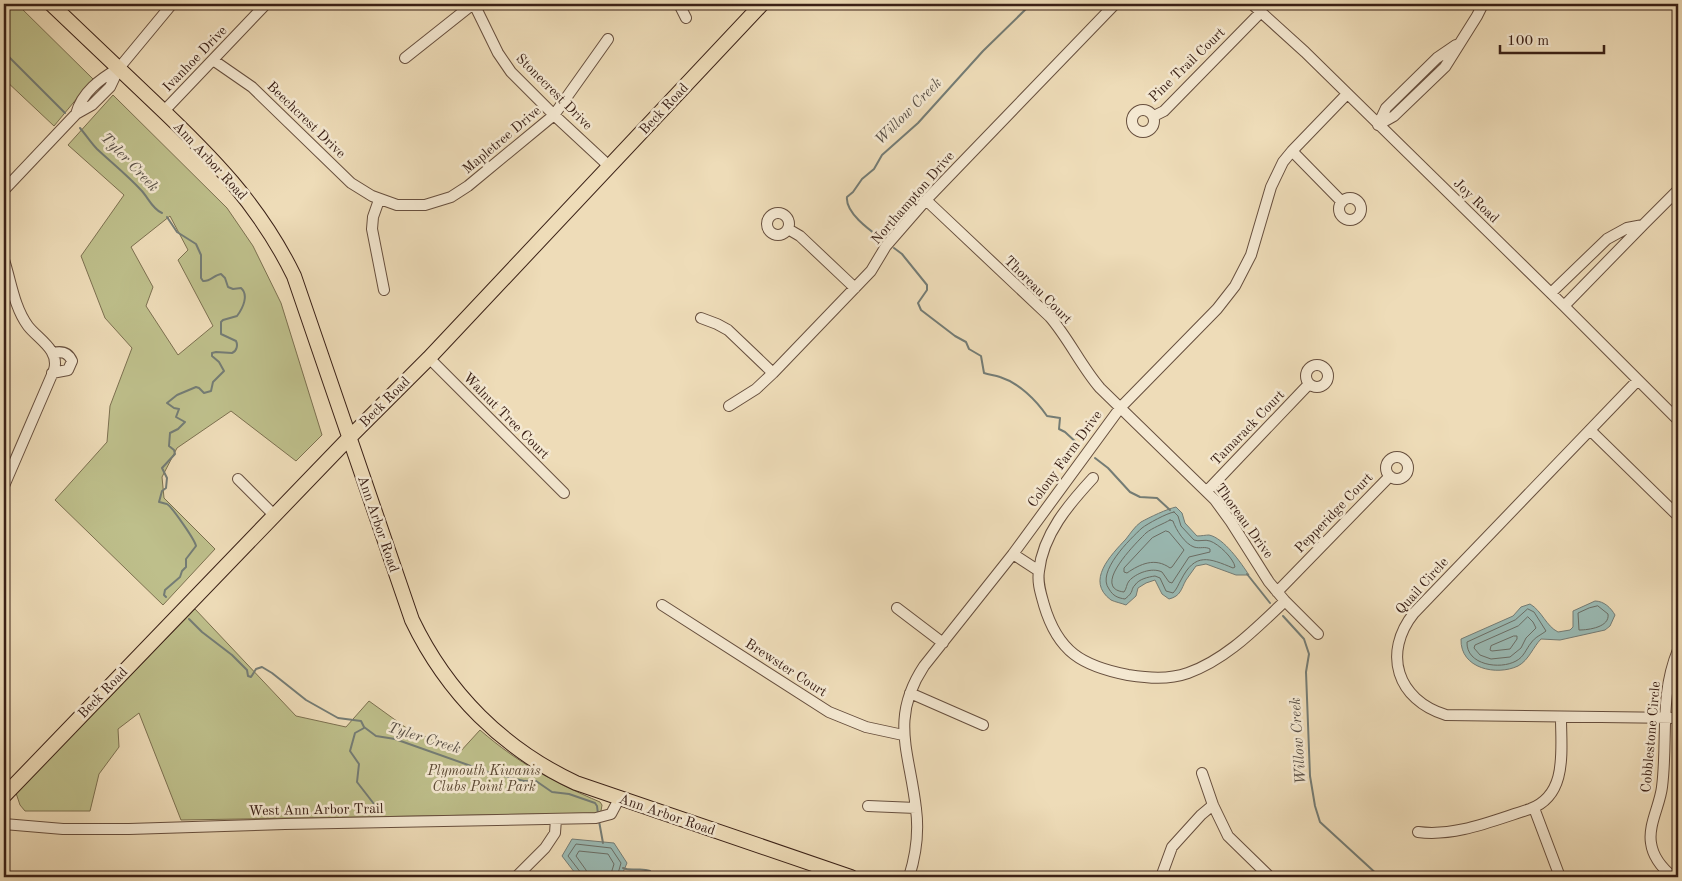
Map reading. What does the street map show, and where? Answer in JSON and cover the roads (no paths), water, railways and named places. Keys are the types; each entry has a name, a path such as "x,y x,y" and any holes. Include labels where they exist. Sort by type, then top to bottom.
{"main road":[{"name":"Ann Arbor Road","path":"51,4 207,153 257,212 279,247 294,276 412,620 421,638 453,686 489,726 533,760 576,783 851,877"},
{"name":"Beck Road","path":"4,796 274,515 429,358 762,4"}],"street":[{"path":"4,190 76,114 79,104 101,78 118,68 172,4"},
{"name":"Ivanhoe Drive","path":"164,111 266,4"},
{"path":"405,58 474,4"},
{"name":"Stonecrest Drive","path":"474,4 506,65 554,115 610,167"},
{"path":"679,4 686,18"},
{"name":"Northampton Drive","path":"729,406 756,389 855,288 871,271 886,246 926,200 1115,4"},
{"path":"1378,124 1386,108 1415,78 1436,58 1458,43 1483,4"},
{"name":"Joy Road","path":"1256,6 1564,306 1678,420"},
{"name":"Pine Trail Court","path":"1154,116 1164,111 1256,6"},
{"name":"Mapletree Drive","path":"379,200 397,205 417,206 436,203 451,197 468,186 554,115 608,39"},
{"name":"Beechcrest Drive","path":"212,60 252,87 352,183 379,200"},
{"name":"Colony Farm Drive","path":"908,877 916,842 916,808 905,752 903,735 904,714 910,693 921,671 1013,554 1120,408 1216,309 1235,286 1251,255 1271,187 1283,162 1347,94"},
{"path":"1292,151 1342,202"},
{"path":"1564,306 1678,190"},
{"path":"379,200 373,217 372,229 384,290"},
{"name":"Thoreau Court","path":"926,200 1050,317 1066,337 1091,377 1120,408"},
{"path":"1551,294 1607,239 1627,228 1643,224"},
{"path":"788,229 800,236 855,288"},
{"path":"4,260 6,272 23,319 53,353 55,362 52,374 4,486"},
{"path":"700,318 728,330 773,373"},
{"path":"52,374 68,370 72,361 69,355 63,352 53,353"},
{"name":"Walnut Tree Court","path":"429,358 564,493"},
{"name":"Quail Circle","path":"1638,380 1414,613 1402,629 1397,650 1399,670 1406,688 1418,701 1435,711 1457,716 1678,718"},
{"name":"Tamarack Court","path":"1206,491 1309,384"},
{"name":"Thoreau Drive","path":"1120,408 1206,491 1231,522 1285,602 1318,634"},
{"path":"1590,430 1678,516"},
{"name":"Pepperidge Court","path":"1278,592 1390,476"},
{"path":"1093,478 1059,520 1045,547 1039,571 1040,594 1046,614 1056,634 1068,649 1081,660 1096,668 1146,678 1174,677 1200,668 1238,645 1285,602"},
{"path":"238,479 274,515"},
{"path":"1013,554 1039,571"},
{"name":"Brewster Court","path":"662,605 830,712 866,727 903,735"},
{"path":"897,608 943,643"},
{"name":"Cobblestone Circle","path":"1673,877 1657,861 1650,842 1651,829 1662,785 1664,718 1669,677 1678,650"},
{"path":"910,693 983,725"},
{"path":"1418,832 1448,833 1534,808 1550,796 1560,773 1561,717"},
{"path":"1202,774 1213,805 1228,836 1260,873 1270,877"},
{"name":"West Ann Arbor Trail","path":"4,824 49,829 130,829 599,818 611,814 619,799"},
{"path":"1161,877 1172,847 1201,815 1213,805"},
{"path":"868,806 916,808"},
{"path":"1534,808 1560,877"},
{"path":"516,877 545,848 555,833 556,819"}],"water":[{"path":"1176,507 1182,513 1185,523 1197,536 1209,535 1215,537 1232,552 1249,575 1236,575 1206,564 1196,566 1180,592 1173,598 1169,599 1162,594 1155,580 1138,588 1136,596 1126,605 1111,600 1104,593 1100,585 1100,577 1108,560 1139,524 1158,513"},
{"path":"1595,601 1607,605 1615,615 1610,626 1605,630 1560,640 1541,639 1518,666 1500,670 1481,668 1467,657 1462,649 1461,639 1513,616 1521,607 1530,604 1558,632 1570,630 1573,627 1573,611"},
{"path":"572,839 614,843 627,863 621,877 578,877 562,856"}],"waterway":[{"name":"Willow Creek","path":"882,239 854,215 847,203 847,197 862,179 874,169 882,155 918,123 983,51 1028,7 1028,4"},
{"name":"Tyler Creek","path":"4,52 65,113"},
{"name":"Tyler Creek","path":"80,128 97,149 136,185 153,206 162,213"},
{"name":"Tyler Creek","path":"166,597 164,595 165,590 180,577 186,567 186,559 196,546 174,511 167,504 159,502 162,491 166,488 167,478 162,468 175,454 174,450 169,446 170,433 178,429 185,422 176,417 179,409 167,403 177,395 196,387 204,393 211,391 213,382 224,371 219,362 212,356 212,353 232,353 237,346 236,341 221,334 221,322 237,316 245,298 241,288 233,289 228,287 225,278 221,274 203,281 201,278 201,255 196,244 177,232 167,217"},
{"name":"Willow Creek","path":"894,248 902,254 927,285 927,290 918,303 921,310 966,342 969,349 981,356 984,373 998,376 1014,383 1032,398 1047,416 1060,418 1059,429 1078,444"},
{"name":"Willow Creek","path":"1095,458 1108,468 1130,492 1140,497 1157,498 1170,510"},
{"name":"Willow Creek","path":"1247,574 1270,603"},
{"name":"Willow Creek","path":"1283,616 1304,639 1309,654 1306,672 1310,776 1320,822 1380,877"},
{"name":"Tyler Creek","path":"189,619 202,632 232,655 247,670 248,676 251,677 256,669 262,667 306,700 338,718 361,721 364,727 376,736 395,739 488,772 524,781 536,781 552,792 569,794 595,803 598,814"},
{"path":"364,728 355,733 350,751 359,764 357,782 374,804 375,814"},
{"name":"Tyler Creek","path":"599,821 603,843"},
{"name":"Tyler Creek","path":"623,868 650,871"}],"park label":[{"name":"Plymouth Kiwanis Clubs Point Park","path":"484,780"}]}
